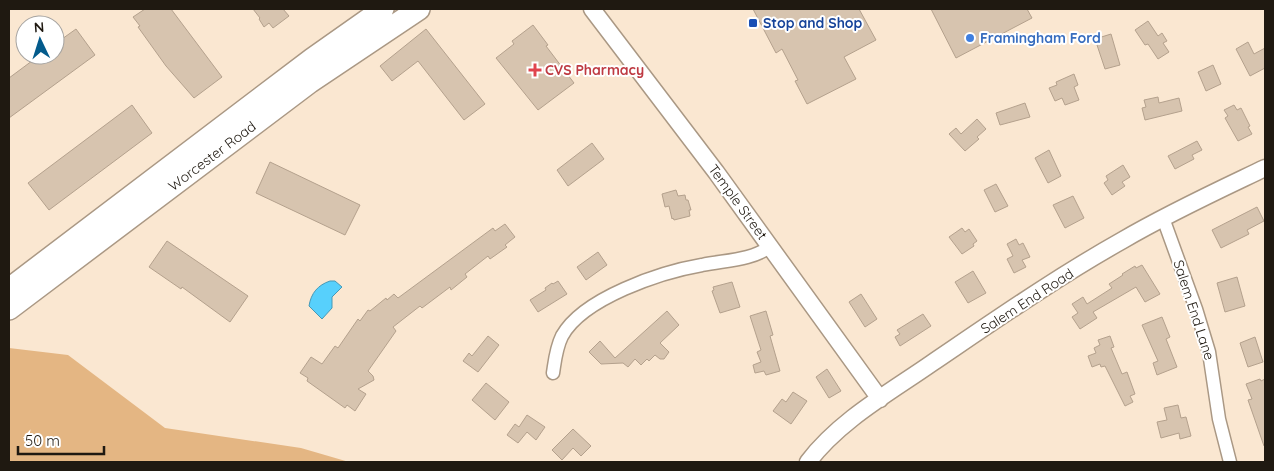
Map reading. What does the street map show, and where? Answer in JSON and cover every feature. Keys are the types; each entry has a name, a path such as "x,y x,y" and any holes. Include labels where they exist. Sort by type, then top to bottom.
{"highway":[{"name":"Worcester Road","path":"9,289 312,59 383,9"},
{"name":"Worcester Road","path":"9,309 337,63 419,9"}],"street":[{"name":"Temple Street","path":"592,9 771,246 880,399"},
{"name":"Salem End Road","path":"808,462 830,438 880,399 1084,263 1163,218 1265,168"},
{"name":"Salem End Lane","path":"1163,218 1196,309 1209,352 1219,419 1230,462"},
{"path":"553,373 559,344 569,327 589,310 610,297 631,286 664,274 708,263 746,258 763,252 771,246"}],"shaded area":[{"path":"9,348 68,355 165,428 301,448 349,462 9,462"}],"water":[{"path":"330,281 335,281 342,287 332,297 332,308 322,319 309,306 311,297 316,290"}],"building":[{"path":"145,9 171,9 222,77 194,98 166,66 138,27 140,26 133,17"},
{"path":"253,9 283,9 289,16 273,28 269,23 264,27"},
{"path":"753,9 859,9 876,40 844,57 856,79 807,104 795,81 798,80 782,49 776,53"},
{"name":"Framingham Ford","path":"931,9 1027,9 1032,18 956,58"},
{"path":"1148,21 1158,36 1162,33 1167,41 1163,43 1169,52 1158,59 1135,30"},
{"name":"CVS Pharmacy","path":"533,25 548,45 546,46 574,83 538,110 496,58 514,44 512,41"},
{"path":"76,29 95,55 9,118 9,78 27,65 65,65 65,37"},
{"path":"426,29 485,104 464,120 418,61 392,81 380,66"},
{"path":"1111,34 1120,65 1105,69 1095,39"},
{"path":"1248,42 1254,54 1265,48 1265,68 1250,76 1236,49"},
{"path":"1213,65 1221,84 1206,91 1198,72"},
{"path":"1074,74 1078,85 1074,87 1079,100 1065,105 1062,98 1055,101 1049,88 1057,85 1056,82"},
{"path":"1158,97 1159,103 1179,98 1182,111 1145,120 1142,108 1146,107 1144,100"},
{"path":"1025,103 1030,117 1000,125 996,113"},
{"path":"132,105 152,133 49,210 28,183"},
{"path":"1234,105 1237,110 1241,108 1252,134 1238,141 1225,118 1228,116 1224,110"},
{"path":"977,119 986,129 977,137 979,139 965,151 949,134 956,128 961,134"},
{"path":"1197,141 1202,150 1192,155 1194,159 1175,169 1168,156"},
{"path":"592,143 604,159 568,186 557,170"},
{"path":"1049,150 1061,176 1048,183 1035,158"},
{"path":"270,162 360,205 345,235 256,193"},
{"path":"1123,165 1130,177 1122,182 1125,186 1112,195 1104,183 1108,180 1106,176"},
{"path":"996,184 1008,206 995,212 984,190"},
{"path":"676,190 678,196 685,195 691,210 689,210 690,216 674,220 672,219 669,206 665,207 662,194"},
{"path":"1073,196 1084,218 1065,228 1053,205"},
{"path":"1257,207 1264,221 1247,230 1249,234 1221,248 1212,230"},
{"path":"505,224 515,237 505,245 507,247 490,259 488,256 465,274 467,277 451,290 450,287 422,308 420,306 393,327 396,331 368,371 374,380 358,389 366,394 355,411 347,405 345,408 307,381 308,378 300,373 311,357 322,364 335,346 338,348 358,319 360,321 368,310 370,311 394,294 398,298 493,228 495,231"},
{"path":"962,228 965,232 969,229 977,241 973,244 974,246 962,254 949,237"},
{"path":"1016,239 1019,245 1023,243 1030,257 1022,260 1026,267 1014,273 1007,259 1013,256 1007,244"},
{"path":"167,241 248,296 230,322 182,287 181,289 149,267"},
{"path":"598,252 607,265 586,280 577,267"},
{"path":"1142,265 1160,294 1145,302 1136,287 1093,312 1097,318 1080,329 1072,317 1078,313 1072,304 1083,297 1087,304 1112,288 1109,284 1122,274 1135,266 1136,268"},
{"path":"973,271 986,293 968,303 955,282"},
{"path":"1237,277 1245,306 1225,312 1217,283"},
{"path":"558,281 567,294 538,312 530,300 546,290 545,288 552,283"},
{"path":"732,282 740,307 720,313 712,291 714,290 713,287"},
{"path":"861,294 877,319 865,327 849,302"},
{"path":"667,311 679,325 660,343 669,352 664,359 660,359 655,355 641,365 635,359 628,367 623,363 601,364 589,352 600,341 615,358"},
{"path":"766,311 773,335 770,336 780,371 766,375 764,371 755,373 753,365 761,362 757,352 761,350 750,316"},
{"path":"923,314 931,326 900,346 895,337 900,334 897,330"},
{"path":"1162,317 1170,337 1166,339 1177,367 1157,375 1153,363 1158,361 1142,325"},
{"path":"488,336 499,345 478,372 463,361 469,353 472,356"},
{"path":"1110,336 1114,347 1111,348 1122,374 1127,372 1135,394 1130,396 1133,402 1125,406 1105,366 1101,367 1100,364 1092,367 1088,356 1096,353 1094,348 1100,345 1098,340"},
{"path":"1255,337 1263,362 1248,367 1240,343"},
{"path":"827,369 841,391 829,398 816,377"},
{"path":"1260,379 1261,381 1265,379 1265,446 1248,400 1252,399 1246,384"},
{"path":"486,383 509,402 495,420 472,400"},
{"path":"793,392 807,401 791,424 773,411 782,399 786,402"},
{"path":"1178,405 1181,418 1186,417 1191,436 1180,439 1179,433 1161,438 1157,422 1167,420 1164,408"},
{"path":"527,415 545,427 536,440 527,432 518,443 507,435 515,424 519,427"},
{"path":"573,429 591,446 581,456 573,448 562,460 552,450"}],"place":[{"name":"Stop and Shop","path":"753,23"},
{"name":"Framingham Ford","path":"970,38"},
{"name":"CVS Pharmacy","path":"535,70"}]}
